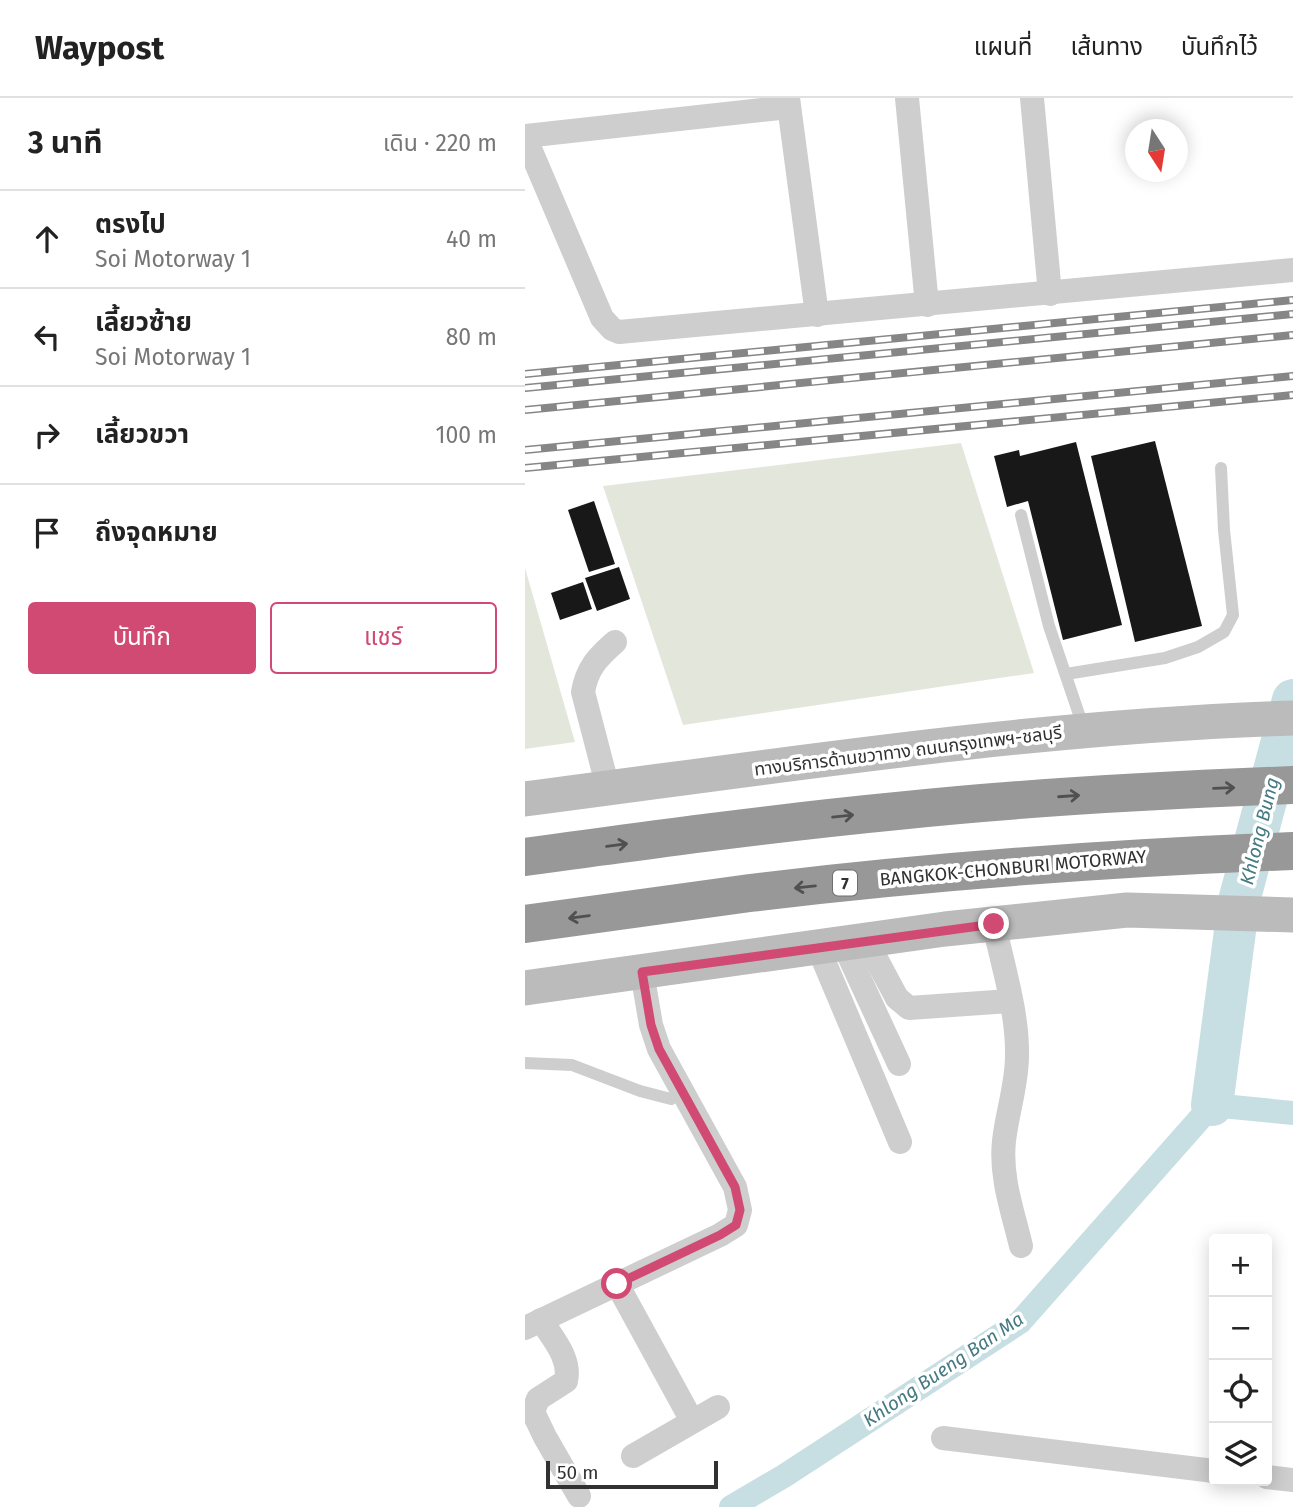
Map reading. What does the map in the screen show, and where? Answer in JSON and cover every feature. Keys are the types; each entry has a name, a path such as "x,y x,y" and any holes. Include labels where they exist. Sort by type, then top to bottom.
{"highway":[{"path":"525,857 759,825 900,810 1156,790 1293,785"},
{"name":"BANGKOK-CHONBURI MOTORWAY","path":"525,924 750,893 881,879 1166,856 1293,851"}],"main road":[{"name":"ทางบริการด้านขวาทาง ถนนกรุงเทพฯ-ชลบุรี","path":"525,799 878,753 1084,730 1293,718"},
{"path":"525,988 994,924 1127,910 1293,915"}],"street":[{"path":"907,98 927,305"},
{"path":"1032,98 1050,294"},
{"path":"817,315 789,103 525,137 532,173 602,318 612,329 628,332 817,315 927,305 1050,294 1293,270"},
{"path":"608,788 583,692 586,676 594,661 615,642"},
{"path":"994,924 1010,1001 1017,1054 1016,1078 1004,1142 1005,1180 1021,1247"},
{"path":"842,944 909,1008 1010,1001"},
{"path":"842,944 899,1064"},
{"path":"842,944 900,1142"},
{"path":"579,1496 533,1412 538,1399 566,1381 568,1371 565,1357 533,1324 720,1235 736,1225 740,1210 735,1187 659,1049 651,1025 642,972"},
{"path":"617,1284 692,1421"},
{"path":"633,1456 718,1407"},
{"path":"943,1438 1209,1470"},
{"path":"1272,1478 1293,1480"}],"lane":[{"path":"1066,674 1165,658 1198,647 1224,632 1233,615 1221,468"},
{"path":"1021,516 1049,626 1084,730"},
{"path":"525,1063 572,1065 640,1091 671,1098"}],"shaded area":[{"path":"961,443 1034,673 683,725 603,486"},
{"path":"525,568 575,742 525,749"}],"building":[{"path":"1155,441 1202,626 1135,642 1091,456"},
{"path":"1076,442 1122,625 1063,640 1028,501 1007,507 994,456 1019,450 1020,456"},
{"path":"594,501 615,564 589,572 568,510"},
{"path":"619,567 630,599 597,611 585,578"},
{"path":"583,582 592,609 560,620 551,593"}],"waterway":[{"name":"Khlong Bung","path":"1212,1105 1239,901 1293,700"},
{"name":"Khlong Bueng Ban Ma","path":"731,1507 784,1476 1020,1322 1212,1105 1293,1113"}],"railway":[{"path":"525,374 1293,300"},
{"path":"525,388 1293,314"},
{"path":"525,410 1293,335"},
{"path":"525,450 1293,376"},
{"path":"525,468 1293,395"}],"route":[{"path":"617,1284 720,1235 736,1225 740,1210 735,1187 659,1049 651,1025 642,972 994,924"}]}
